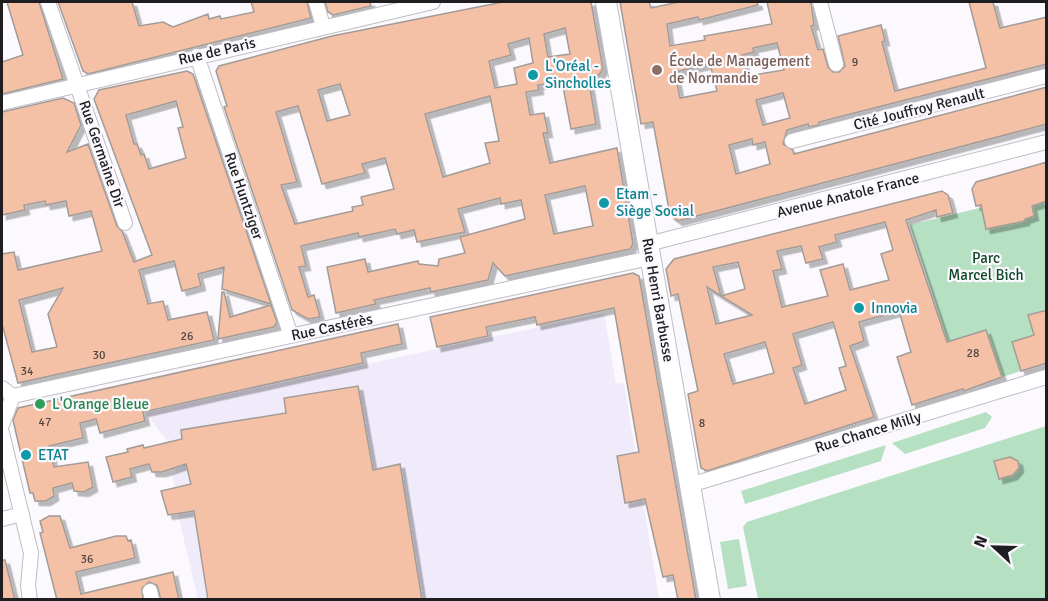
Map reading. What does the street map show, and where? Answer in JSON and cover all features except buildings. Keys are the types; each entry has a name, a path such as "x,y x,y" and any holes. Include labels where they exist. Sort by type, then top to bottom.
{"street":[{"name":"Rue Germaine Dir","path":"48,2 125,223"},
{"path":"316,2 323,26"},
{"name":"Rue de Paris","path":"2,103 433,2"},
{"name":"Rue Henri Barbusse","path":"606,2 710,600"},
{"path":"820,2 836,64"},
{"name":"Rue Huntziger","path":"197,56 291,336"},
{"name":"Cité Jouffroy Renault","path":"792,141 1047,76"},
{"name":"Avenue Anatole France","path":"649,251 1047,142"},
{"name":"Rue Castérès","path":"2,425 7,392 291,336 649,251"},
{"name":"Rue Chance Milly","path":"690,485 1047,377"},
{"path":"2,433 31,553 28,586 30,600"},
{"path":"2,519 22,514"}],"shaded area":[{"path":"604,313 616,384 624,383 659,599 198,599 172,489 175,488 172,475 176,473 168,442 145,412"}],"green space":[{"name":"Parc Marcel Bich","path":"1041,193 1046,210 1046,309 1028,315 1034,334 1012,342 1021,371 1002,377 986,330 948,342 910,225"},
{"path":"986,412 992,417 985,428 905,454 892,443"},
{"path":"1046,426 1046,599 758,599 743,527 747,522"},
{"path":"886,445 881,461 745,504 741,491"},
{"path":"739,539 747,586 728,589 720,542"}],"place":[{"name":"École de Management de Normandie","path":"657,70"},
{"name":"L'Oréal - Sincholles","path":"533,75"},
{"name":"Etam - Siège Social","path":"604,203"},
{"name":"Innovia","path":"859,308"},
{"name":"L'Orange Bleue","path":"40,404"},
{"name":"ETAT","path":"26,455"}]}
